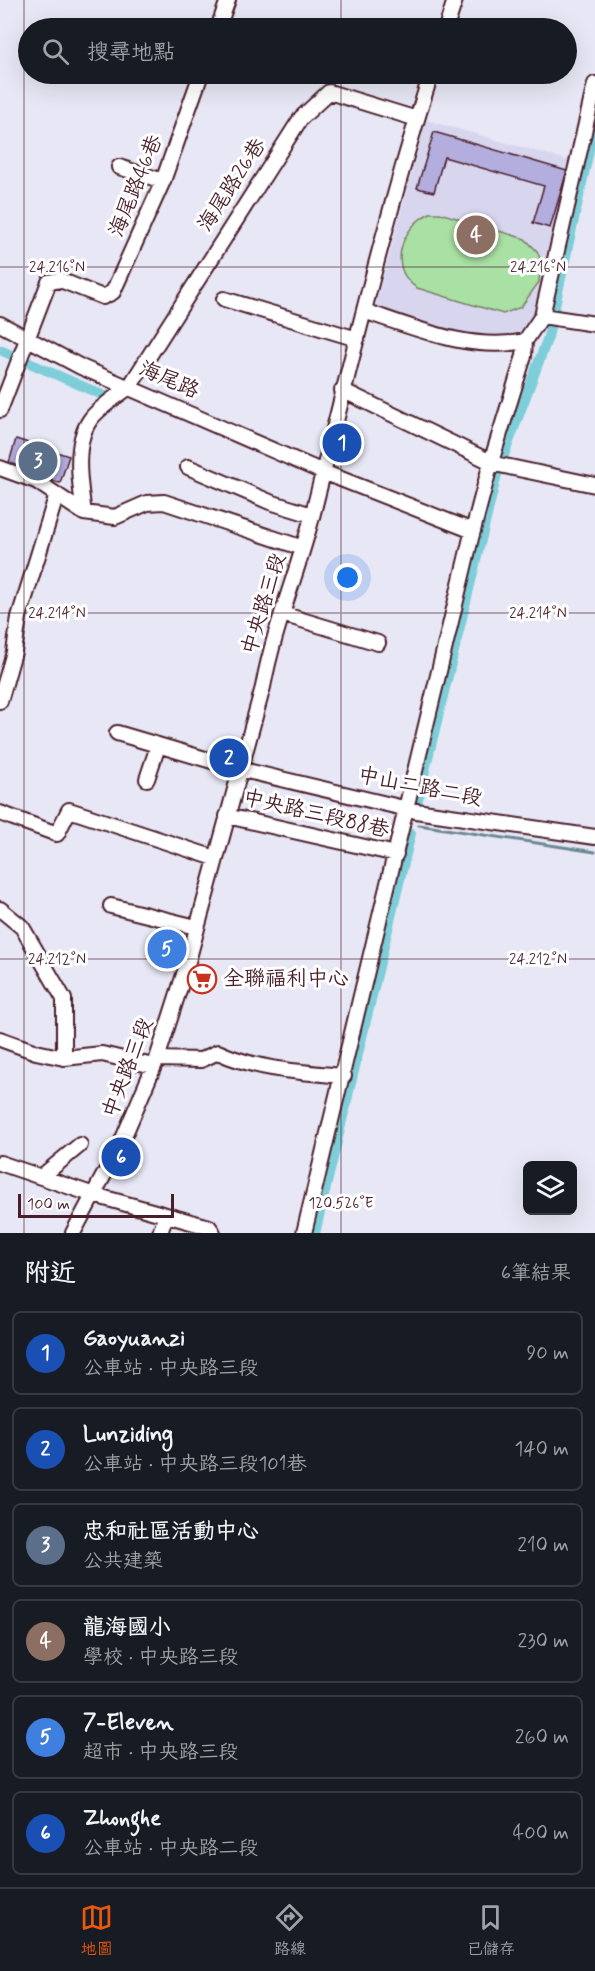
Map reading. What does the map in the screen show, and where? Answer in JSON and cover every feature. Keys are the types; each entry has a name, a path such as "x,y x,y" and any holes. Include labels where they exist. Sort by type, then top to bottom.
{"street":[{"path":"222,18 228,0"},
{"path":"449,18 455,0"},
{"name":"海尾路46巷","path":"22,351 49,282 52,280 60,280 103,297 113,292 163,181 197,84"},
{"name":"中央路三段","path":"73,1233 122,1141 155,1063 196,927 263,687 270,647 303,548 342,390 428,84"},
{"path":"364,311 453,339 502,345 525,340 550,317 595,84"},
{"name":"海尾路26巷","path":"130,386 266,171 301,118 312,107 329,92 417,119"},
{"path":"119,167 163,181"},
{"path":"224,299 357,339"},
{"path":"550,317 595,324"},
{"name":"海尾路","path":"0,324 22,351 81,367 130,386 323,472 473,531"},
{"path":"304,1233 344,1076 473,531 497,464 524,356 525,340"},
{"path":"0,410 22,351"},
{"path":"84,513 80,484 82,436 91,418 130,386"},
{"path":"342,390 497,464 595,485"},
{"path":"188,467 270,502 312,515"},
{"path":"0,468 36,481 56,497 84,513 115,517 147,503 164,502 303,548"},
{"path":"0,701 14,652 19,617 56,497"},
{"path":"282,614 378,643"},
{"name":"中山二路二段","path":"117,733 239,769 407,809 595,837"},
{"path":"147,779 158,746"},
{"path":"0,813 57,834 69,810 215,858"},
{"name":"中央路三段88巷","path":"227,816 396,854"},
{"path":"111,906 196,927"},
{"path":"0,909 22,927 64,999 64,1058"},
{"path":"0,1039 36,1052 64,1058 102,1054 155,1063 201,1060 218,1052 236,1060 265,1067 344,1076"},
{"path":"40,1177 80,1145"},
{"path":"0,1163 94,1195 211,1230"},
{"path":"160,1233 166,1215"}],"shaded area":[{"path":"426,120 574,162 539,308 522,339 476,339 421,326 375,307"}],"green space":[{"path":"430,213 440,213 525,239 537,251 541,261 539,282 521,307 503,314 417,288 408,280 402,270 401,248 412,227"}],"building":[{"path":"434,132 567,171 550,228 533,223 544,186 444,157 434,192 417,188"},
{"path":"16,439 69,456 60,483 8,466"}],"waterway":[{"path":"417,803 497,474 548,337 595,124"},
{"path":"0,350 107,397"},
{"path":"419,825 595,852"},
{"path":"315,1233 411,833"}],"place":[{"name":"龍海國小","path":"476,235"},
{"name":"Gaoyuanzi","path":"342,443"},
{"name":"忠和社區活動中心","path":"38,461"},
{"name":"Lunziding","path":"229,758"},
{"name":"7-Eleven","path":"167,949"},
{"name":"全聯福利中心","path":"202,979"},
{"name":"Zhonghe","path":"121,1157"}]}
